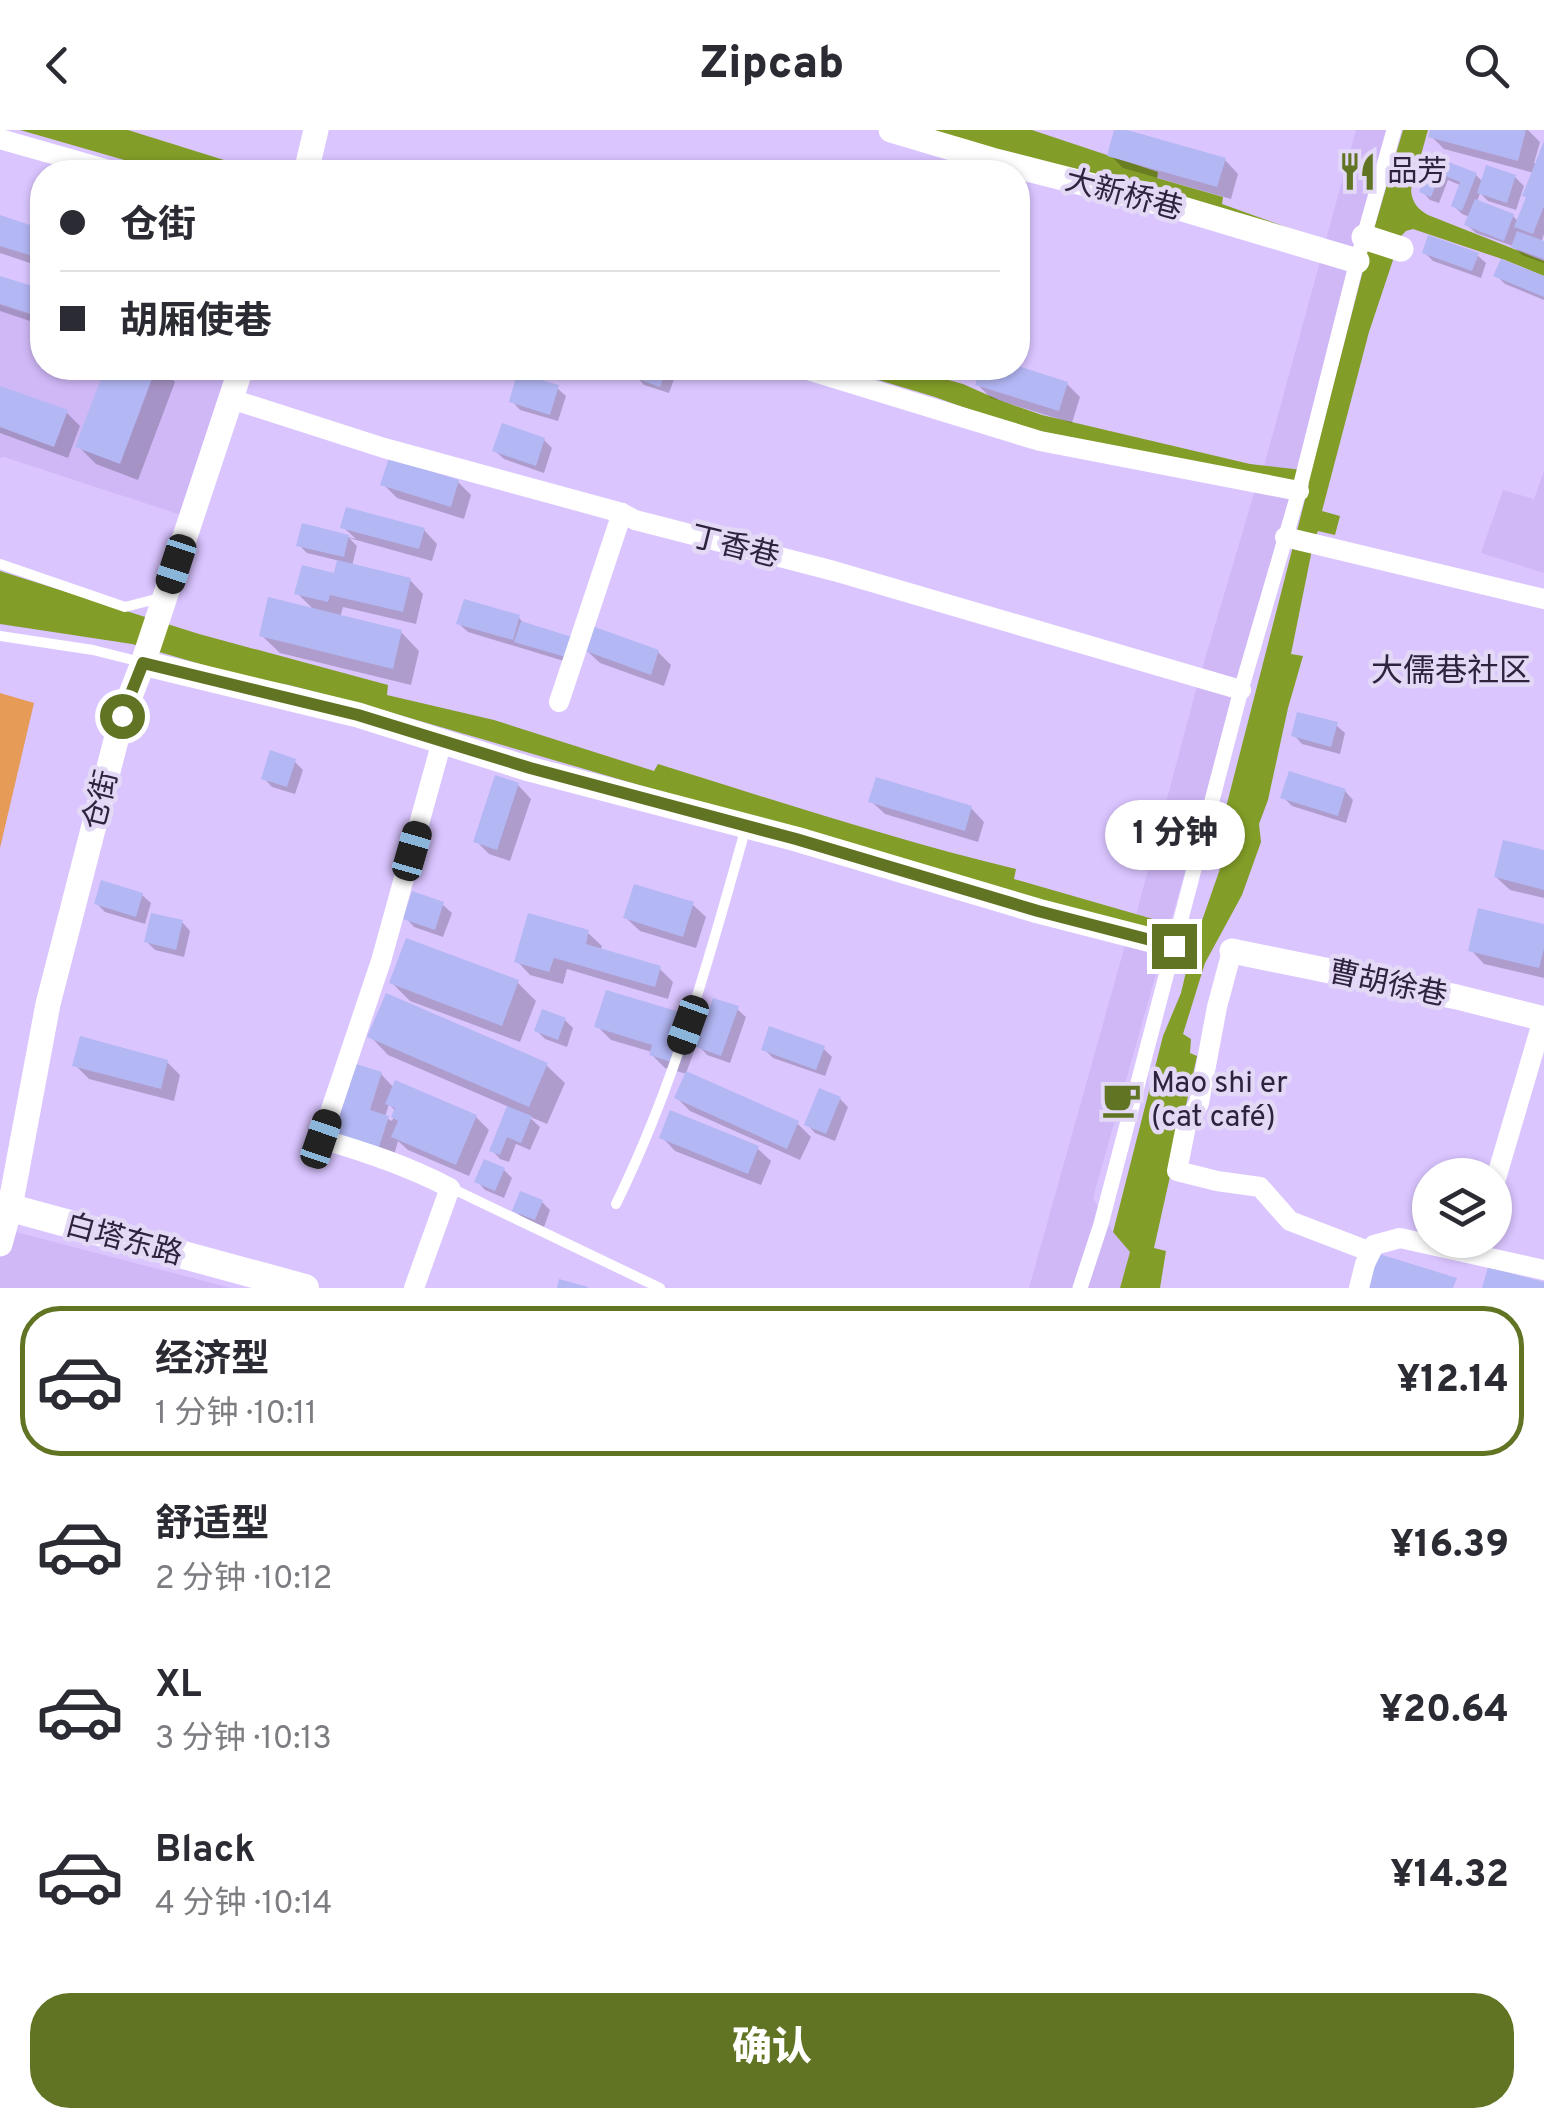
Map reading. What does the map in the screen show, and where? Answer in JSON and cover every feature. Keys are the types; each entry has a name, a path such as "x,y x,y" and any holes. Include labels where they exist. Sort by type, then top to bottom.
{"main road":[{"name":"白塔东路","path":"5,1206 305,1288"}],"street":[{"path":"309,160 316,130"},
{"name":"大新桥巷","path":"891,130 992,160"},
{"path":"1080,1288 1101,1224 1242,690 1288,538 1394,130"},
{"path":"0,139 74,160"},
{"name":"大新桥巷","path":"1030,170 1362,249 1402,249"},
{"name":"仓街","path":"0,1244 48,1004 122,716 237,380"},
{"path":"840,380 1040,441 1301,481"},
{"name":"丁香巷","path":"231,398 384,448 622,513 635,520 834,571 1242,690"},
{"path":"560,702 622,513"},
{"path":"1288,538 1544,598"},
{"path":"144,659 358,715 530,768 1038,911 1175,940"},
{"path":"414,1288 450,1188 376,1154 321,1139 381,961 442,741"},
{"path":"1232,951 1200,1103 1186,1126 1177,1171 1260,1187 1290,1220 1371,1252"},
{"name":"曹胡徐巷","path":"1232,951 1544,1018"},
{"path":"1502,1158 1544,1018"},
{"path":"1358,1288 1374,1244 1412,1239"},
{"path":"1510,1258 1544,1270"}],"lane":[{"path":"0,564 125,607 163,602"},
{"path":"0,636 144,659"},
{"path":"616,1204 642,1149 699,994 746,826"},
{"path":"450,1188 660,1288"}],"shaded area":[{"path":"20,130 128,130 224,160 124,160"},
{"path":"932,130 1032,130 1158,172 1157,178 1223,197 1222,204 1367,253 1403,130 1428,130 1411,190 1418,208 1544,261 1544,276 1413,229 1401,236 1369,332 1322,511 1340,516 1335,535 1318,531 1314,540 1291,654 1303,656 1259,824 1261,842 1242,895 1205,963 1183,1034 1191,1039 1190,1053 1197,1056 1154,1248 1166,1251 1160,1288 1120,1288 1130,1252 1113,1232 1163,1036 1181,993 1189,959 1183,944 362,704 248,678 132,644 0,624 0,571 199,634 388,685 387,695 494,720 654,771 658,764 881,833 1016,869 1014,879 1198,932 1222,863 1215,858 1223,819 1309,484 1015,426 879,380 948,380 1042,415 1250,464 1311,471 1366,259"},
{"path":"1356,130 1389,130 1093,1198 1130,1252 1120,1288 1029,1288 1197,686 1264,466"},
{"path":"0,305 30,315 30,380 228,380 181,515 0,458"},
{"path":"1544,471 1544,573 1481,553 1503,490 1534,499"},
{"path":"0,693 34,703 0,848"},
{"path":"4,1229 231,1288 0,1288"}],"building":[{"path":"1114,130 1127,130 1226,158 1217,187 1107,156"},
{"path":"1430,130 1526,130 1518,161 1428,137"},
{"path":"1544,141 1544,206 1533,234 1514,227"},
{"path":"1433,156 1477,173 1462,211 1451,206 1460,182 1440,174 1431,197 1419,192"},
{"path":"1486,165 1516,175 1507,203 1477,193"},
{"path":"1475,199 1514,214 1504,241 1464,225"},
{"path":"0,215 30,225 30,255 0,246"},
{"path":"1517,231 1544,241 1544,259 1511,247"},
{"path":"1428,235 1479,253 1472,271 1422,253"},
{"path":"1501,259 1544,276 1544,297 1493,276"},
{"path":"0,276 30,285 30,313 0,304"},
{"path":"1030,370 1068,382 1059,411 975,385 977,380 1030,380"},
{"path":"100,380 152,380 120,464 75,447"},
{"path":"515,380 559,385 550,415 509,402"},
{"path":"641,380 663,380 660,387"},
{"path":"0,386 68,410 54,447 0,427"},
{"path":"502,423 545,438 536,466 492,451"},
{"path":"389,458 459,480 451,507 380,485"},
{"path":"346,507 425,528 419,549 340,528"},
{"path":"302,523 349,535 344,557 296,546"},
{"path":"337,560 411,578 403,612 330,595 328,602 294,594 302,565 334,573"},
{"path":"268,597 402,630 393,669 259,636"},
{"path":"464,599 520,615 513,640 456,624"},
{"path":"521,621 575,638 569,658 514,642"},
{"path":"592,626 659,650 651,675 583,650"},
{"path":"1297,712 1338,722 1331,747 1291,736"},
{"path":"270,750 296,759 287,787 261,779"},
{"path":"1289,771 1346,789 1338,816 1280,798"},
{"path":"495,775 519,783 497,850 473,842"},
{"path":"876,777 972,806 965,831 868,802"},
{"path":"1503,840 1544,850 1544,890 1494,877"},
{"path":"101,880 143,893 136,917 94,904"},
{"path":"634,884 694,902 683,937 623,918"},
{"path":"412,891 444,902 435,930 403,919"},
{"path":"1478,908 1544,924 1539,968 1468,951"},
{"path":"151,913 183,920 176,950 144,942"},
{"path":"528,913 589,930 586,944 661,966 655,987 554,958 549,972 514,962"},
{"path":"406,938 519,980 502,1026 389,983"},
{"path":"606,990 690,1015 672,1062 649,1055 652,1045 594,1027"},
{"path":"386,993 548,1063 529,1107 367,1037"},
{"path":"713,998 739,1006 721,1056 696,1047"},
{"path":"542,1009 566,1018 558,1040 534,1031"},
{"path":"769,1026 825,1046 816,1070 761,1050"},
{"path":"80,1036 168,1060 161,1089 72,1066"},
{"path":"356,1064 382,1072 370,1110 389,1116 378,1150 333,1135"},
{"path":"686,1071 799,1121 787,1149 674,1098"},
{"path":"395,1080 477,1115 456,1165 391,1137 398,1121 391,1117 395,1108 385,1104"},
{"path":"819,1088 841,1097 826,1134 804,1125"},
{"path":"507,1106 532,1116 521,1143 507,1137 500,1155 489,1151"},
{"path":"670,1110 759,1146 748,1174 659,1138"},
{"path":"484,1159 505,1168 495,1191 474,1182"},
{"path":"520,1191 543,1200 535,1220 512,1211"},
{"path":"1376,1253 1457,1278 1453,1288 1365,1288"},
{"path":"1488,1267 1544,1282 1544,1288 1482,1288"},
{"path":"559,1279 588,1287 588,1288 557,1288"}],"place":[{"name":"品芳","path":"1357,171"},
{"name":"Mao shi er (cat café)","path":"1121,1099"}],"district":[{"name":"大儒巷社区","path":"1451,670"}],"route":[{"path":"122,716 143,663 176,670 358,715 530,768 1174,946"}]}
